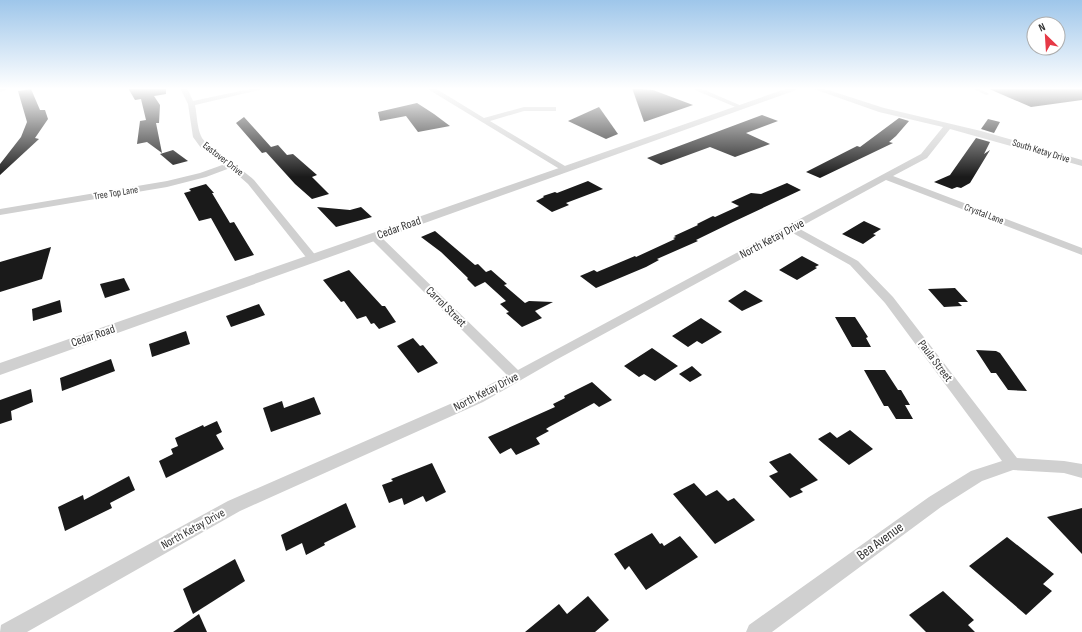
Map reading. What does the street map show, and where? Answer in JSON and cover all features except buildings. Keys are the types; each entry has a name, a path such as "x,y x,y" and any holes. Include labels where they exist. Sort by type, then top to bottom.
{"street":[{"name":"Eastover Drive","path":"193,117 197,137 204,146 242,173 251,182 313,259"},
{"path":"480,117 566,169"},
{"path":"484,120 493,117"},
{"name":"Cedar Road","path":"0,369 711,117"},
{"name":"South Ketay Drive","path":"913,117 1018,143 1082,163"},
{"name":"North Ketay Drive","path":"8,632 234,506 478,398 549,358 924,156 948,126"},
{"name":"Tree Top Lane","path":"0,212 167,184 203,175 231,165"},
{"name":"Crystal Lane","path":"887,177 1082,252"},
{"name":"Paula Street","path":"791,228 854,262 871,280 889,300 1013,464"},
{"name":"Carrol Street","path":"375,237 517,377"},
{"path":"1013,464 1064,467 1082,471"},
{"name":"Bea Avenue","path":"756,632 935,502 977,476 1013,464"}]}
